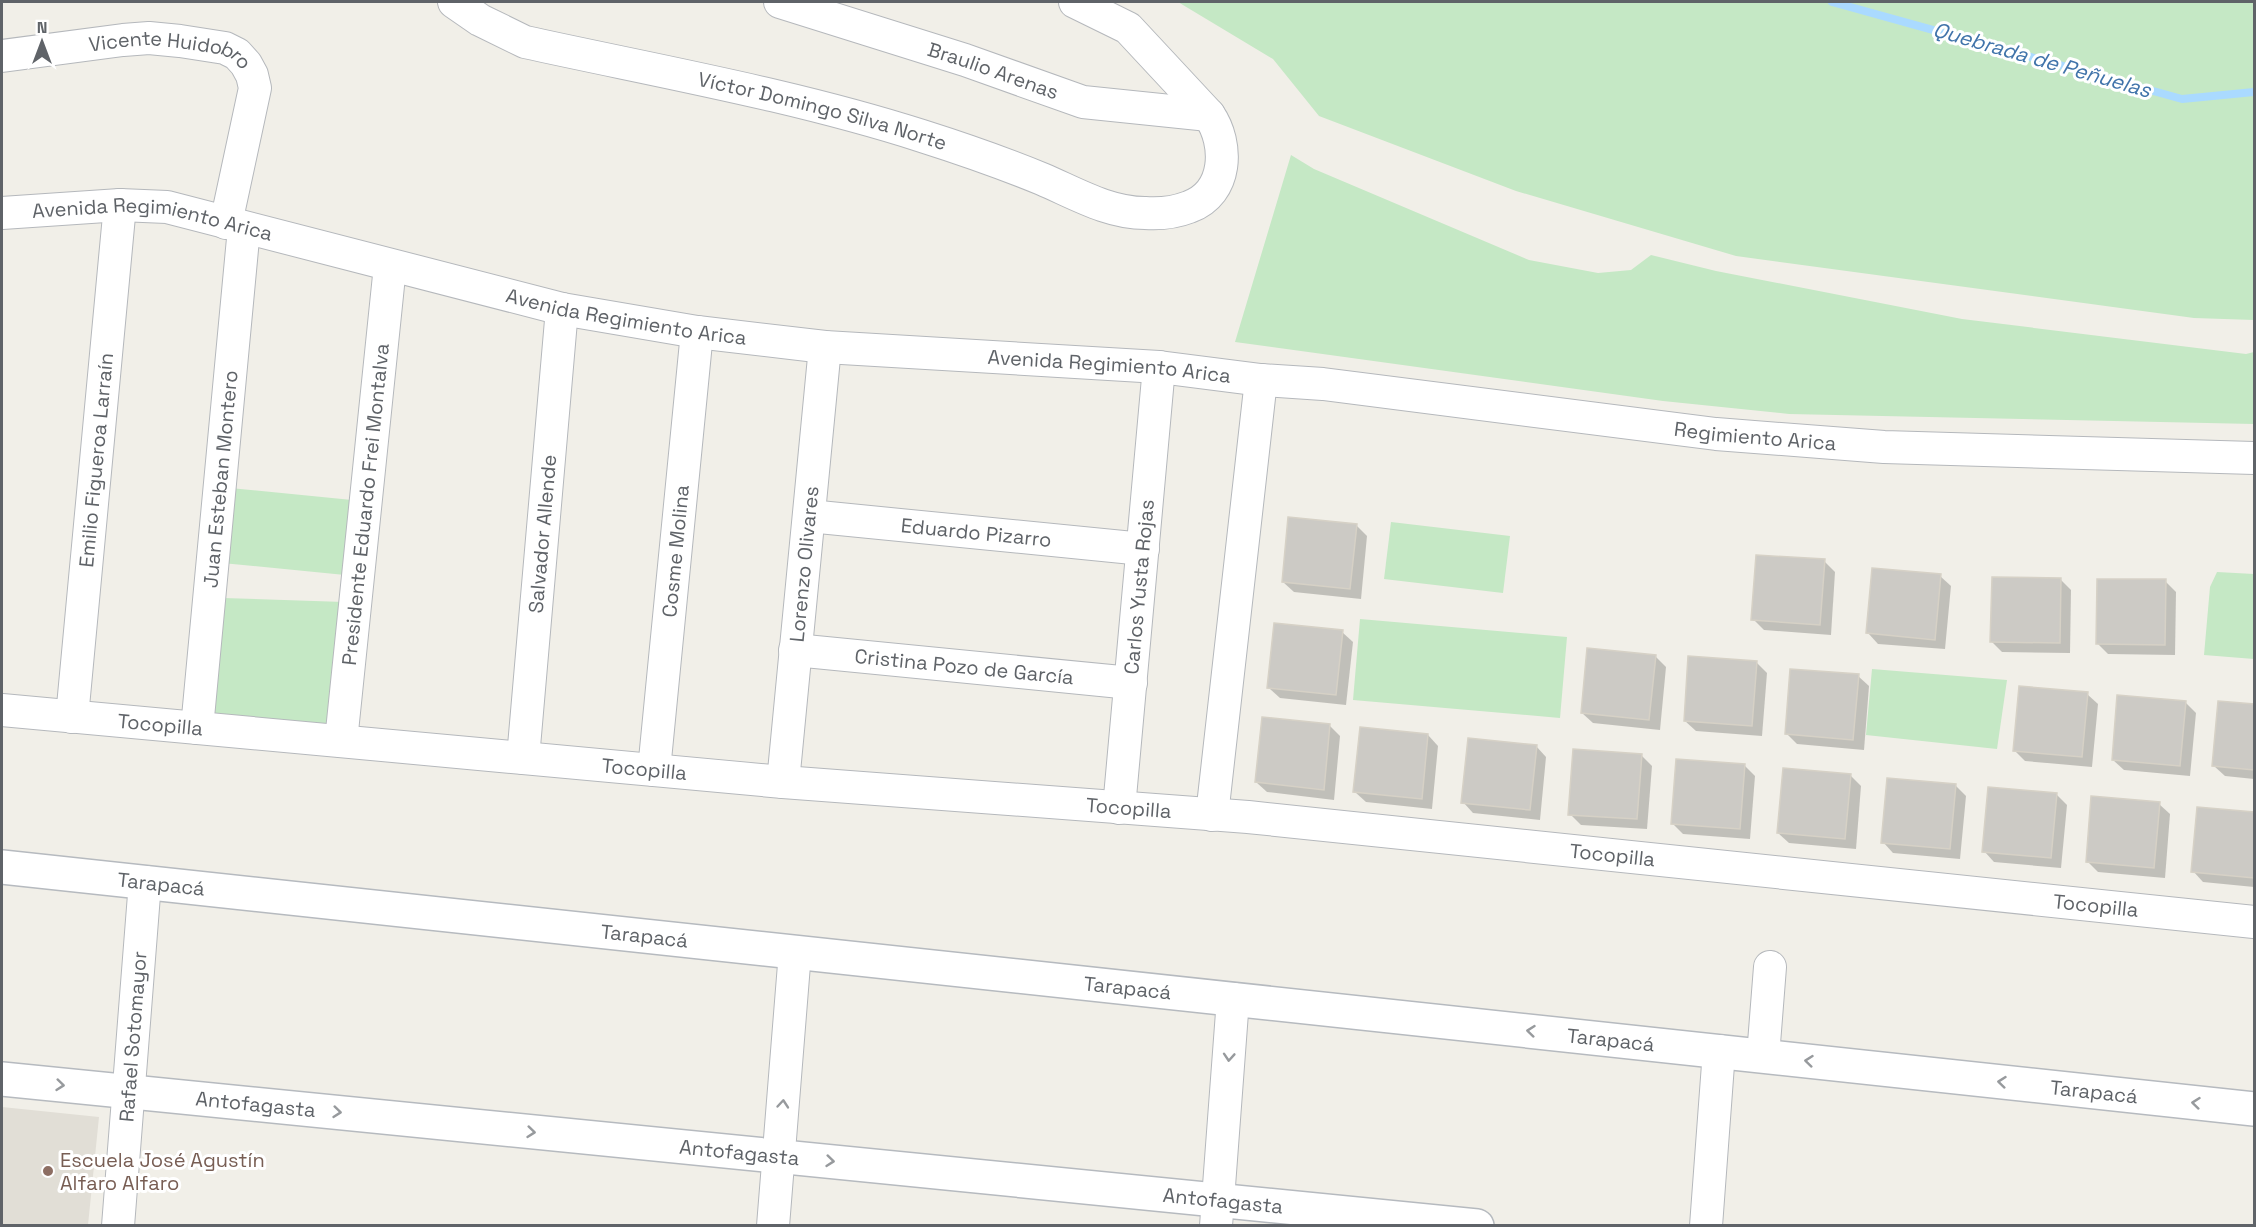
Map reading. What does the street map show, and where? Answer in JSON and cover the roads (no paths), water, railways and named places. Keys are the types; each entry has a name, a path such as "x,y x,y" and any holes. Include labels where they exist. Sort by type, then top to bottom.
{"main road":[{"name":"Tarapacá","path":"2,867 2254,1109"},
{"name":"Antofagasta","path":"2,1079 778,1156 1217,1213 1477,1226"}],"street":[{"name":"Víctor Domingo Silva Norte","path":"454,2 480,20 525,42 862,118 993,160 1108,207 1143,213 1159,213 1191,207 1212,189 1222,165 1221,138 1217,126 1209,115"},
{"name":"Braulio Arenas","path":"780,2 964,60 1083,102 1209,115"},
{"path":"1075,2 1128,27 1209,115"},
{"name":"Vicente Huidobro","path":"2,56 149,38 180,40 225,48 237,54 252,75 255,88 235,226"},
{"name":"Avenida Regimiento Arica","path":"2,213 120,205 167,207 562,309 697,332 825,346 1159,367 1261,380"},
{"name":"Emilio Figueroa Larraín","path":"72,717 120,205"},
{"name":"Juan Esteban Montero","path":"197,728 235,226"},
{"name":"Presidente Eduardo Frei Montalva","path":"341,741 390,266"},
{"name":"Salvador Allende","path":"523,758 562,309"},
{"name":"Cosme Molina","path":"654,770 697,332"},
{"name":"Lorenzo Olivares","path":"783,782 825,346"},
{"name":"Carlos Yusta Rojas","path":"1119,808 1159,367"},
{"path":"1212,814 1261,380"},
{"name":"Regimiento Arica","path":"1261,380 1323,384 1481,406 1727,435 1884,447 2254,458"},
{"name":"Eduardo Pizarro","path":"809,516 1143,549"},
{"name":"Cristina Pozo de García","path":"795,650 1131,683"},
{"name":"Tocopilla","path":"2,710 783,782 1212,814 2254,922"},
{"name":"Rafael Sotomayor","path":"118,1226 145,882"},
{"path":"773,1226 795,952"},
{"path":"1763,1056 1770,967"},
{"path":"1217,1213 1233,999"},
{"path":"1706,1226 1719,1051"}],"waterway":[{"name":"Quebrada de Peñuelas","path":"1832,2 2182,99 2254,92"}],"place":[{"name":"Escuela José Agustín Alfaro Alfaro","path":"48,1171"}]}
